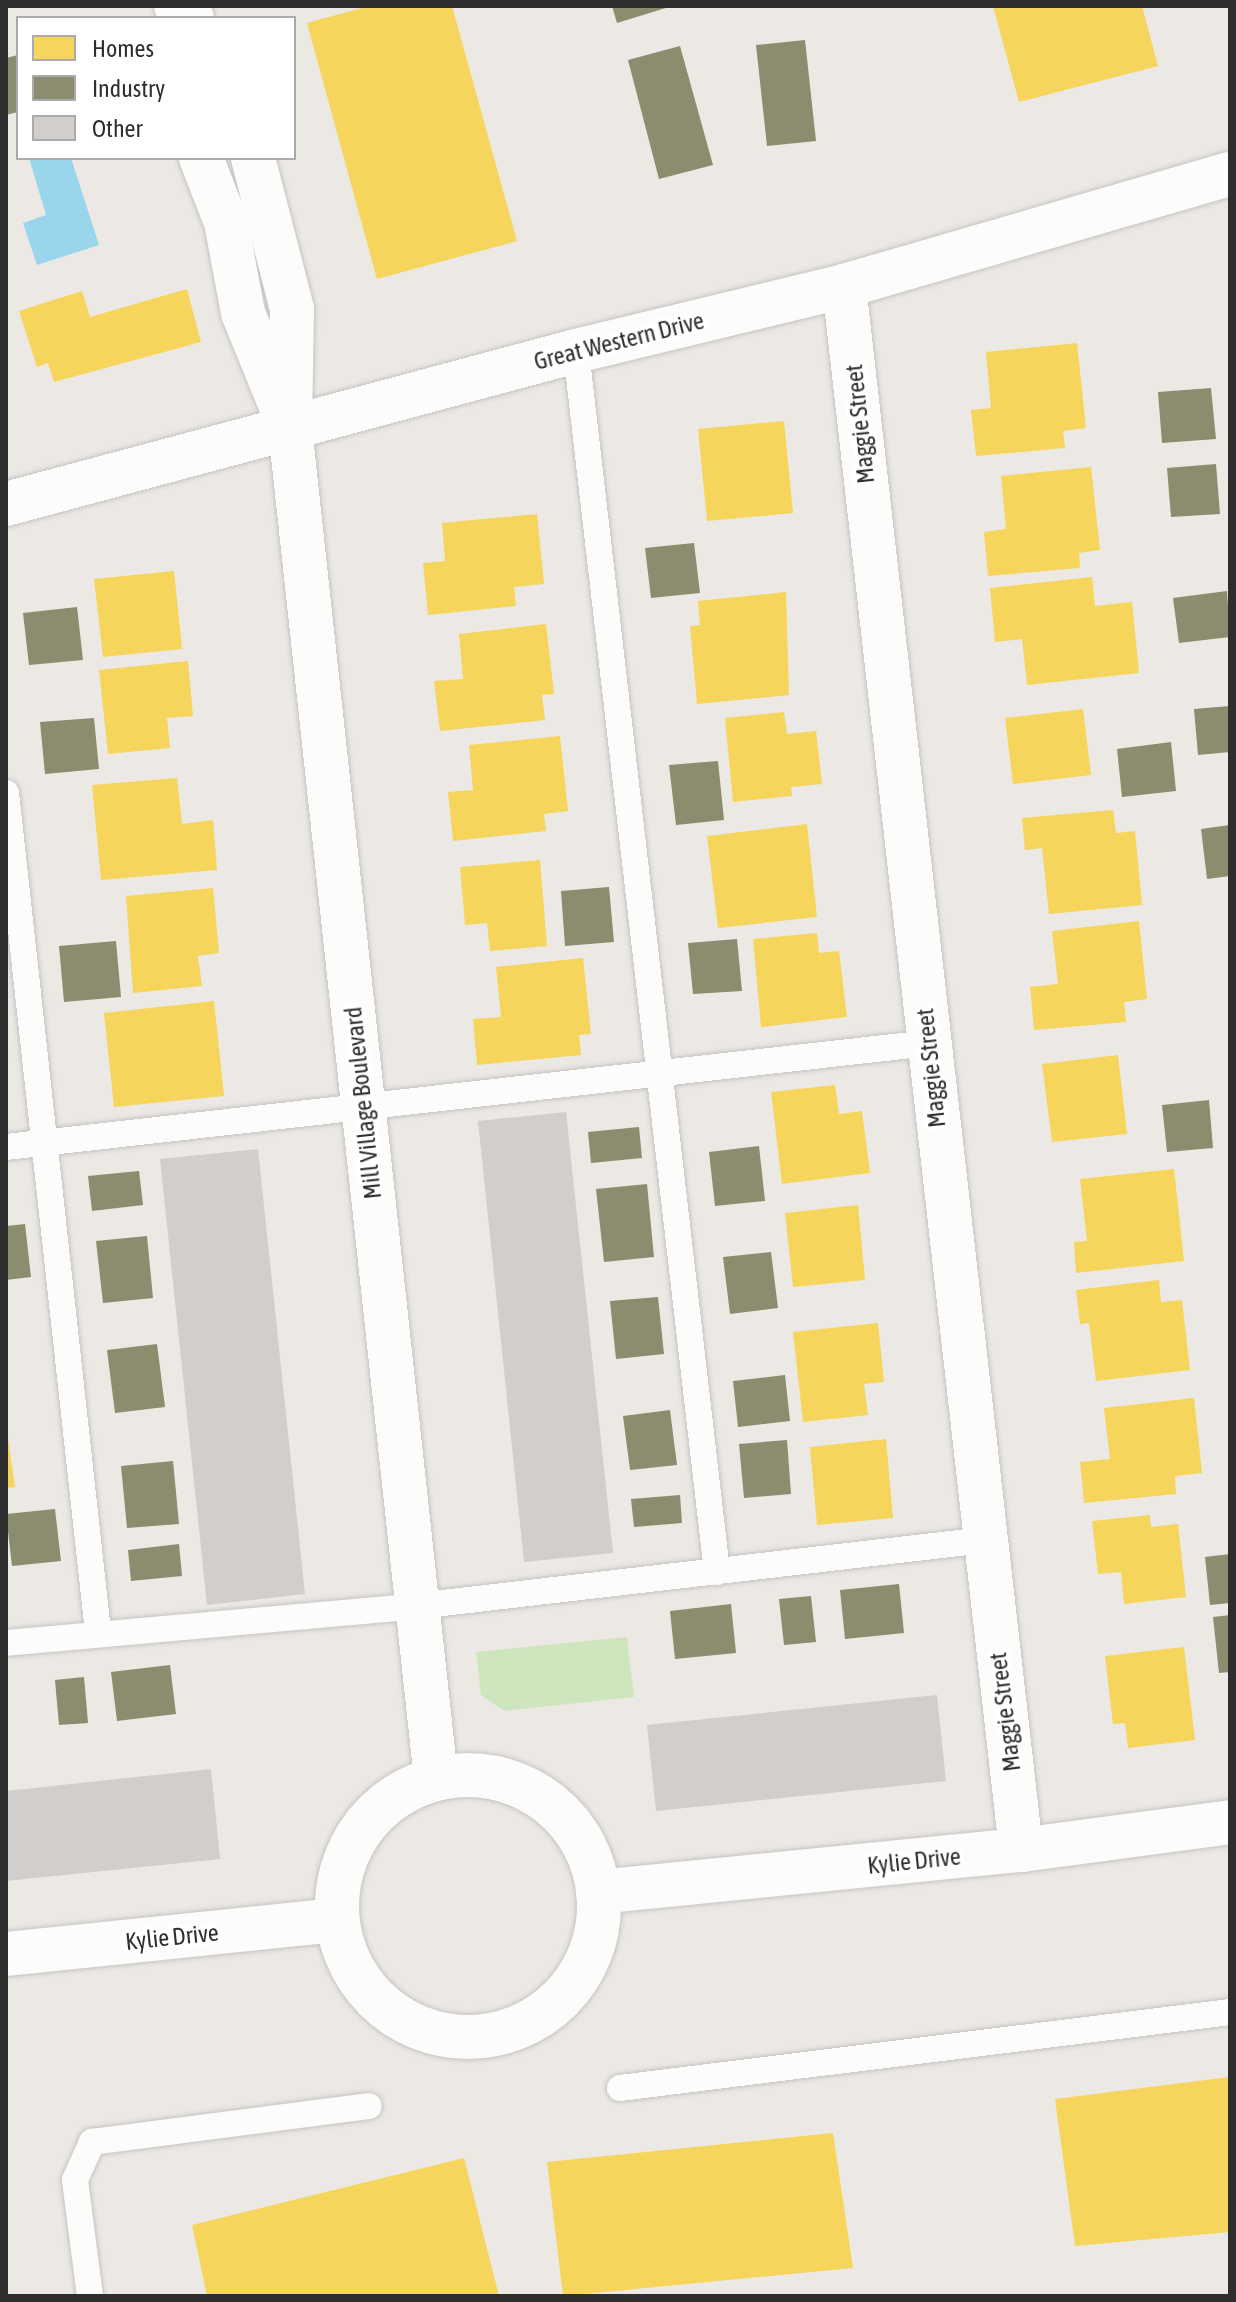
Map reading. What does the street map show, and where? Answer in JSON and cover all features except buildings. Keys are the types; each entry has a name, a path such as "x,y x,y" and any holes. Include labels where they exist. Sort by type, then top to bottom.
{"street":[{"name":"Mill Village Boulevard","path":"202,160 226,222 243,313 290,428"},
{"name":"Mill Village Boulevard","path":"254,160 292,309 290,428 436,1778"},
{"name":"Great Western Drive","path":"6,504 576,351 844,286 1230,174"},
{"name":"Maggie Street","path":"844,286 1021,1850"},
{"path":"494,1777 537,1793 571,1823 594,1863 598,1892 600,1909 589,1961 562,1999 525,2025 481,2037 437,2034 395,2016 362,1985 341,1944 337,1920 343,1862 366,1822 401,1793 436,1778 494,1777"},
{"name":"Kylie Drive","path":"598,1892 1021,1850 1230,1822"},
{"name":"Kylie Drive","path":"6,1954 337,1920"}],"lane":[{"path":"576,351 717,1572"},
{"path":"6,793 98,1632"},
{"path":"6,1147 929,1043"},
{"path":"6,1643 98,1632 417,1606 985,1540"},
{"path":"620,2088 1230,2012"},
{"path":"90,2296 75,2180 92,2142 369,2106"}],"green space":[{"path":"627,1637 634,1697 504,1711 481,1695 476,1652"}],"water":[{"path":"30,160 72,160 99,245 37,265 23,223 46,215"}]}
